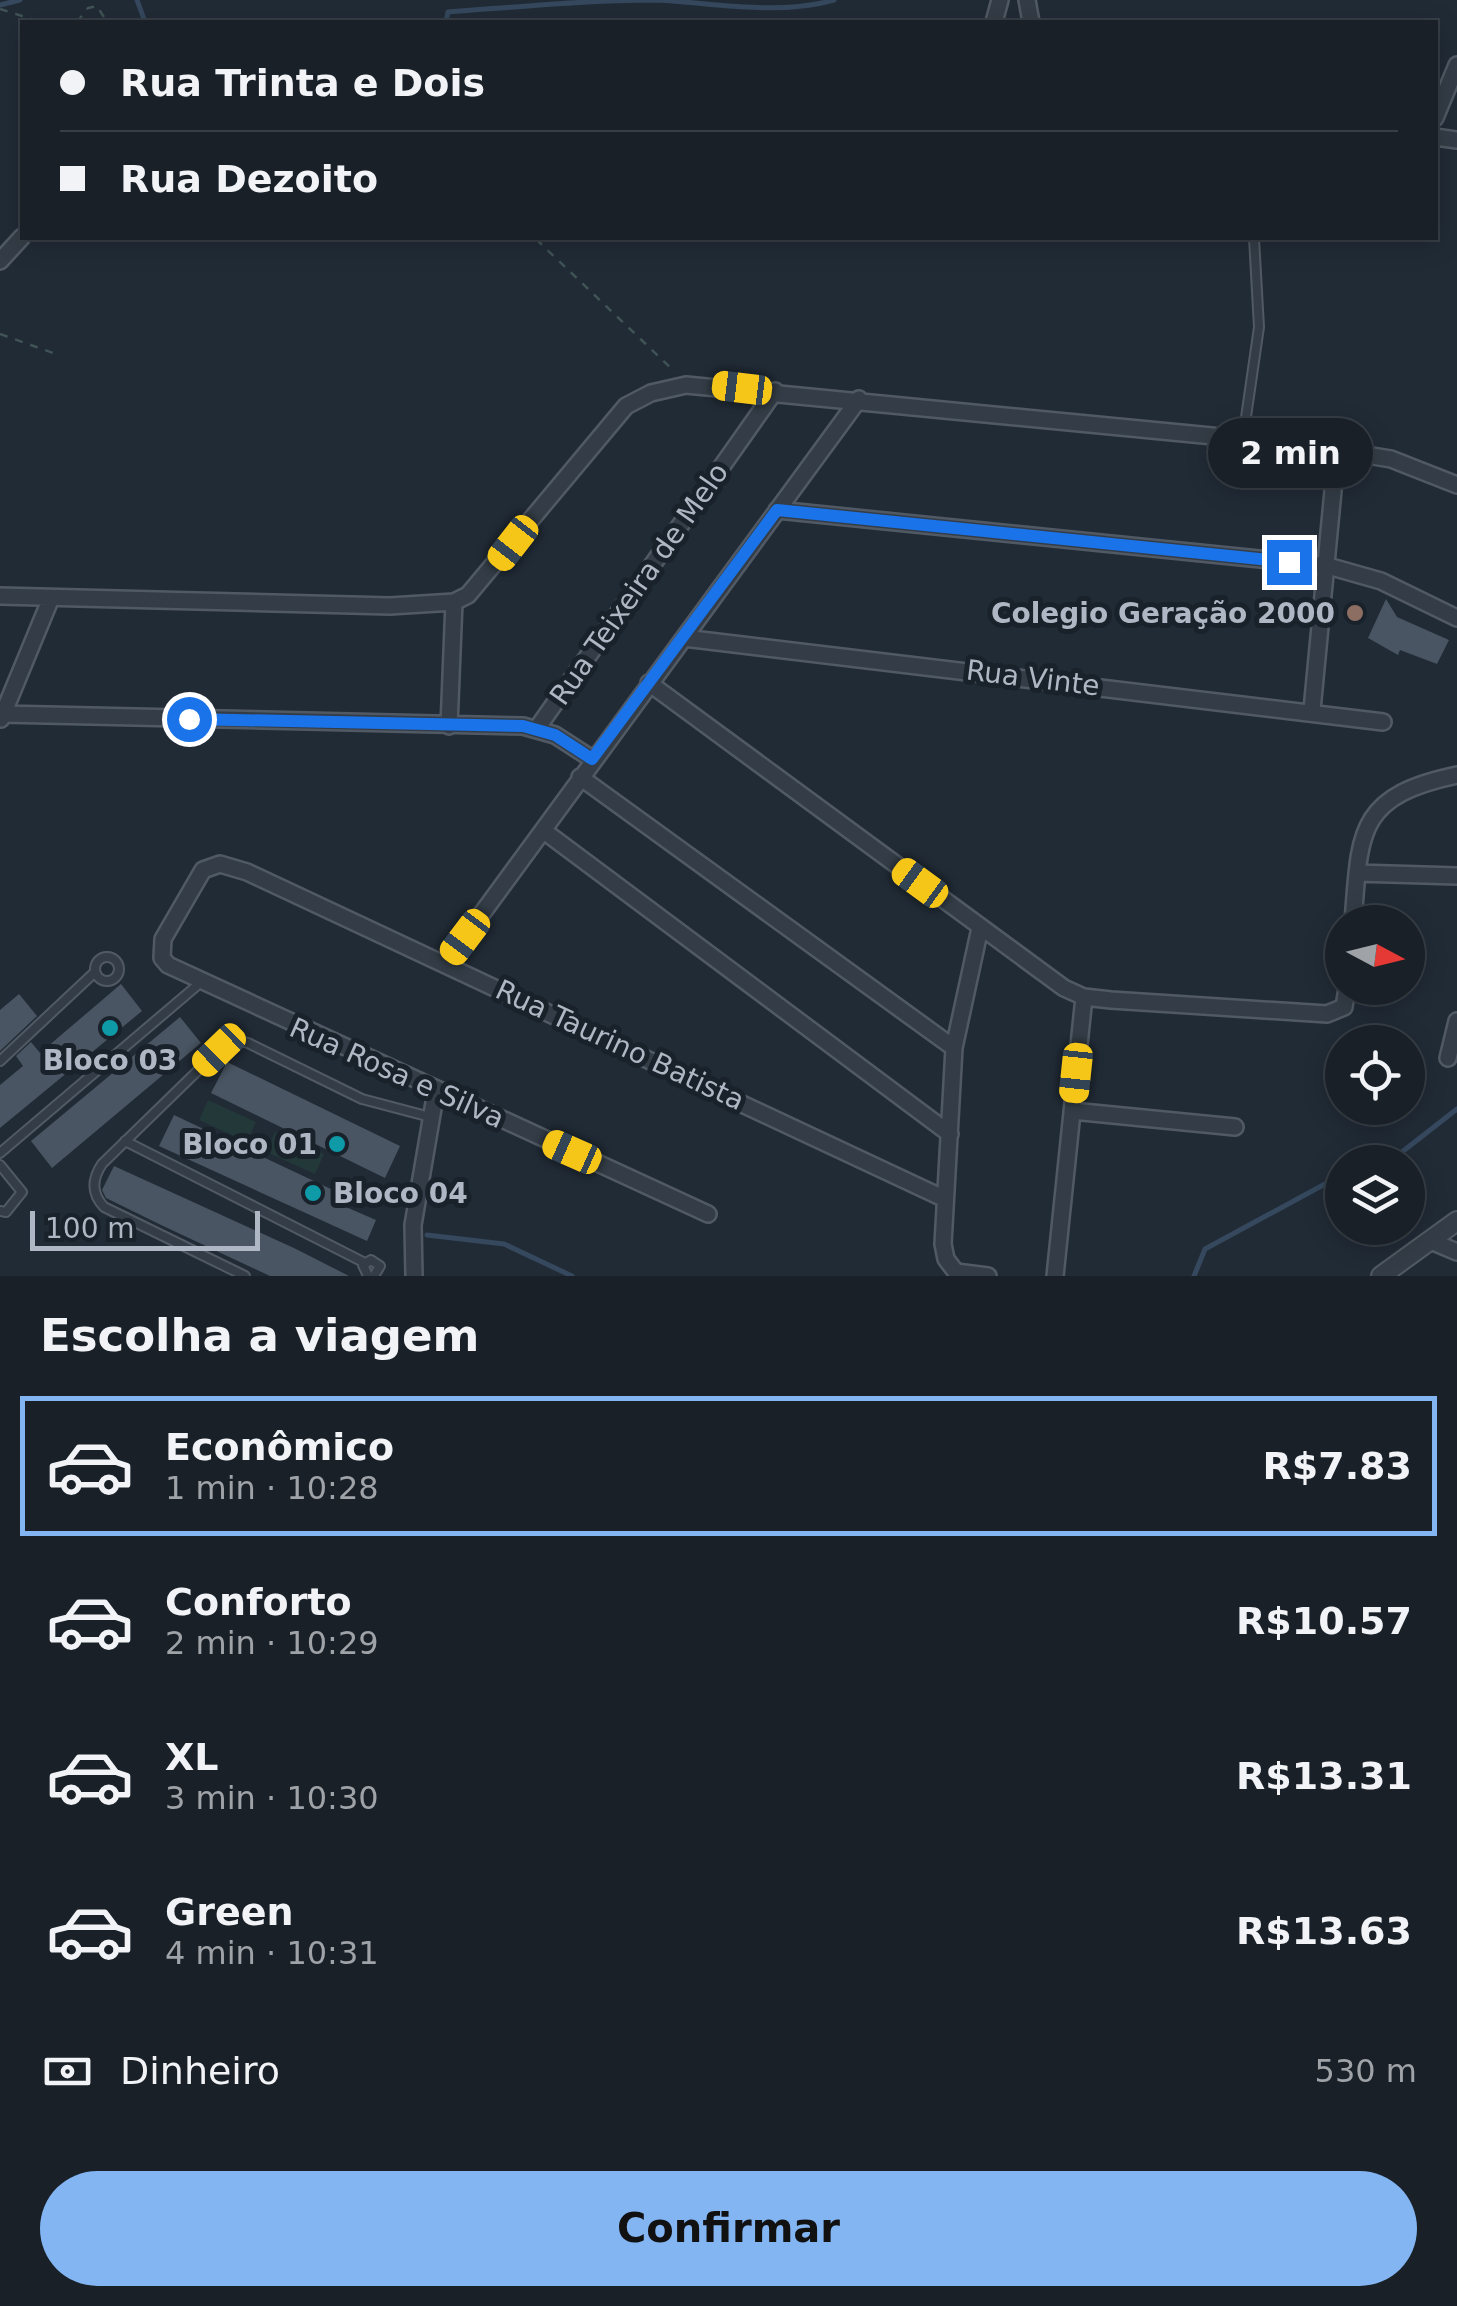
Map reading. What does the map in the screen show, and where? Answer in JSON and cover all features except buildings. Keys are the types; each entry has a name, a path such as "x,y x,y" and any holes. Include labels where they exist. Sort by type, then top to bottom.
{"street":[{"path":"1438,111 1457,65"},
{"path":"0,261 20,239"},
{"path":"0,596 390,606 454,602 489,574 626,406 651,392 686,385 1337,449 1390,459 1457,485"},
{"name":"Rua Teixeira de Melo","path":"538,727 774,391"},
{"path":"445,964 859,400"},
{"path":"1312,710 1337,449"},
{"path":"777,510 1328,566 1381,581 1457,618"},
{"path":"51,598 2,718 538,727 592,759"},
{"path":"449,726 454,602"},
{"name":"Rua Vinte","path":"684,638 1312,710 1383,722"},
{"path":"648,683 980,928 1084,997 1327,1014 1344,1005"},
{"path":"1354,905 1362,836 1372,814 1411,789 1457,775"},
{"path":"580,777 954,1048"},
{"path":"544,831 950,1134"},
{"name":"Rua Taurino Batista","path":"163,939 203,870 220,864 247,872 946,1199"},
{"path":"1357,873 1457,876"},
{"path":"980,928 954,1048 944,1244 950,1267 966,1274 988,1276"},
{"name":"Rua Rosa e Silva","path":"163,939 162,958 200,983 708,1214"},
{"path":"1055,1276 1084,997"},
{"path":"1448,1058 1457,1021"},
{"path":"414,1276 412,1225 436,1091"},
{"path":"1072,1111 1235,1127"},
{"path":"1381,1276 1457,1222"},
{"path":"1430,1241 1457,1252"}],"lane":[{"path":"1243,438 1259,327 1254,240"},
{"path":"0,1061 95,972"},
{"path":"0,1153 200,983"},
{"path":"245,1276 97,1200 97,1172 219,1050 236,1040 362,1098 434,1118"},
{"path":"125,1141 364,1263 371,1276 379,1264 372,1260 364,1263"},
{"path":"0,1165 22,1192 6,1212 0,1211"}],"path":[{"path":"79,20 88,8 98,6 107,20"},
{"path":"0,9 35,20"},
{"path":"538,240 661,355 686,385"},
{"path":"0,334 53,353"}],"green space":[{"path":"208,1100 256,1122 247,1142 199,1120"},
{"path":"275,1132 324,1154 315,1174 266,1152"}],"waterway":[{"path":"0,5 20,0"},
{"path":"137,0 144,20"},
{"path":"446,20 448,12 578,2 657,0 768,8 834,0"},
{"path":"1411,1145 1457,1109"},
{"path":"1194,1276 1205,1249 1325,1184"},
{"path":"427,1235 504,1244 572,1276"}],"place":[{"name":"Colegio Geração 2000","path":"1355,613"},
{"name":"Bloco 03","path":"110,1028"},
{"name":"Bloco 01","path":"337,1144"},
{"name":"Bloco 04","path":"313,1193"}],"route":[{"path":"189,719 538,727 592,759 777,510 1289,562"}]}
